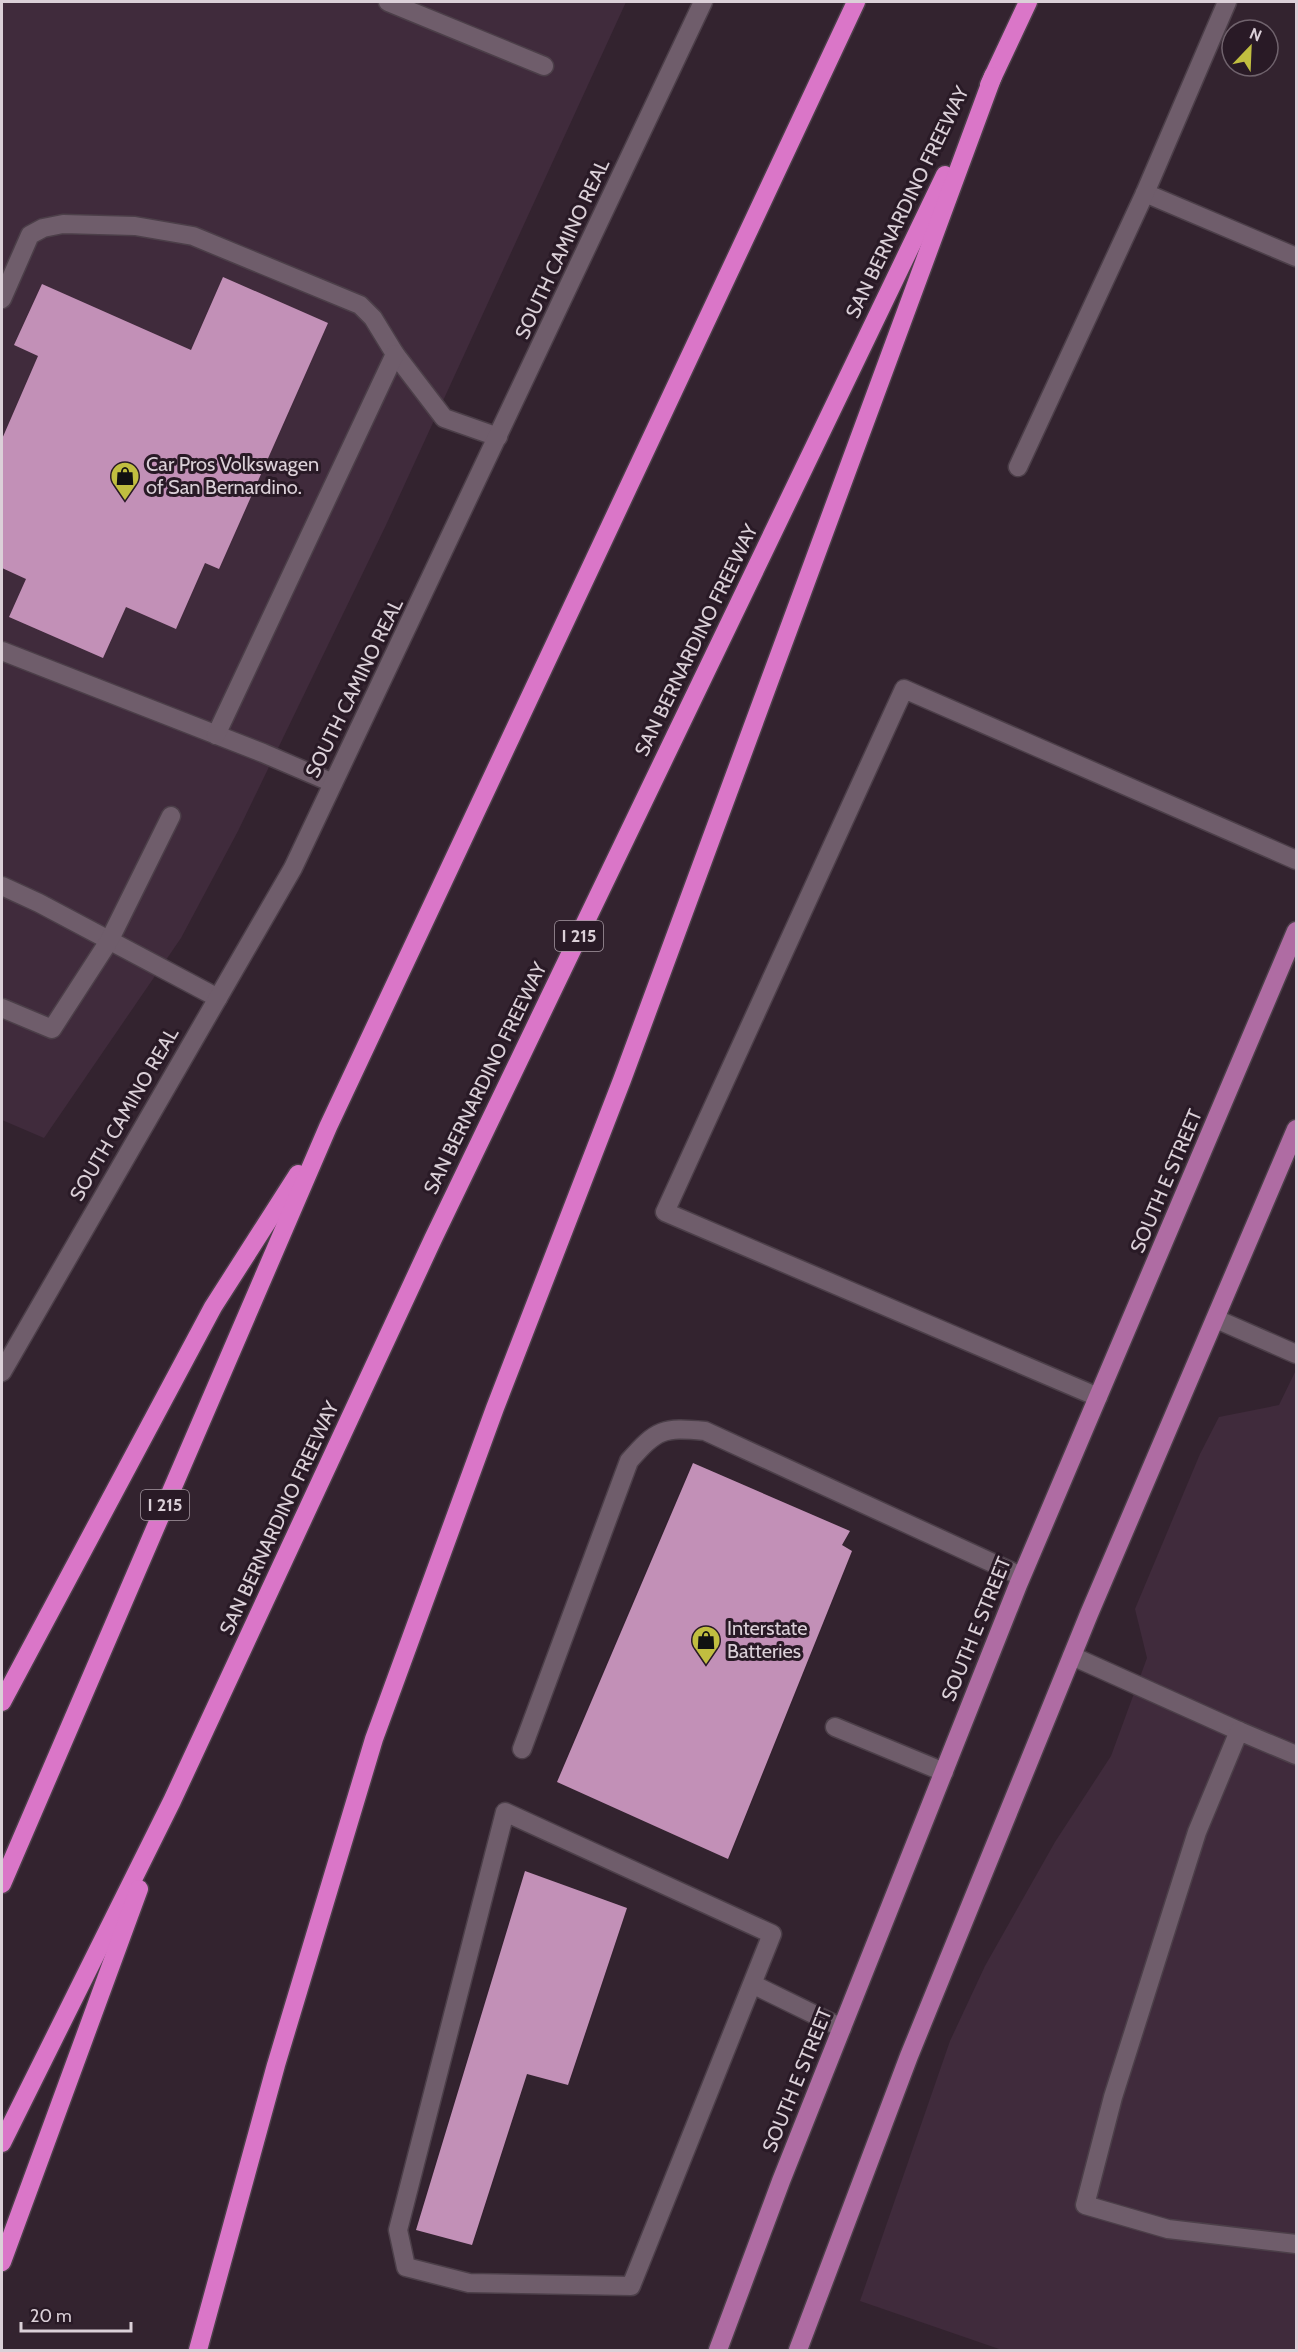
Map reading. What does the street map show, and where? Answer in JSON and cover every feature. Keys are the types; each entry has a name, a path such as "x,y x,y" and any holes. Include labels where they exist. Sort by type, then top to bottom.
{"highway":[{"name":"I 215","path":"2,1884 328,1127 856,2"},
{"name":"SAN BERNARDINO FREEWAY","path":"2,2143 172,1801 433,1239 1028,2"},
{"path":"198,2350 276,2065 378,1728 495,1408 622,1080 993,76"},
{"path":"2,1702 213,1307 328,1127"},
{"path":"2,2262 172,1801"}],"main road":[{"name":"SOUTH E STREET","path":"718,2350 781,2181 1022,1576 1296,932"},
{"path":"798,2350 909,2056 1072,1656 1296,1129"}],"street":[{"path":"388,2 544,66"},
{"name":"SOUTH CAMINO REAL","path":"2,1372 293,868 703,2"},
{"path":"1018,467 1145,193 1227,2"},
{"path":"1145,193 1296,257"},
{"path":"2,298 30,235 43,228 63,224 135,226 193,236 360,305 373,318 395,354 444,418 498,438"},
{"path":"216,735 395,354"},
{"path":"2,651 333,783"},
{"path":"1098,1397 665,1212 904,689 1296,860"},
{"path":"2,1008 52,1029 109,940 171,816"},
{"path":"2,886 39,903 218,998"},
{"path":"1216,1319 1296,1354"},
{"path":"522,1749 629,1461 650,1438 673,1428 705,1431 1022,1576"},
{"path":"1072,1656 1296,1755"},
{"path":"835,1727 944,1772"},
{"path":"1239,1731 1197,1832 1113,2097 1085,2205 1168,2229 1296,2244"},
{"path":"505,1812 772,1934 752,1984 632,2286 469,2283 406,2268 398,2230 505,1812"},
{"path":"752,1984 842,2028"}],"shaded area":[{"path":"2,2 626,2 386,525 238,831 181,938 44,1138 2,1120"},
{"path":"1296,1370 1296,2350 1002,2350 860,2301 950,2041 985,1966 1055,1842 1111,1756 1147,1658 1135,1609 1200,1454 1219,1417 1279,1405"}],"building":[{"name":"Car Pros Volkswagen of San Bernardino.","path":"223,277 328,323 219,569 205,563 176,629 126,607 103,658 9,617 26,579 2,568 2,439 38,356 14,345 42,284 191,350"},
{"name":"Interstate Batteries","path":"693,1463 850,1531 842,1545 852,1551 728,1859 557,1782"},
{"path":"525,1871 627,1908 568,2085 527,2074 472,2245 416,2230"}],"place":[{"name":"Car Pros Volkswagen of San Bernardino.","path":"125,502"},
{"name":"Interstate Batteries","path":"706,1666"}]}
